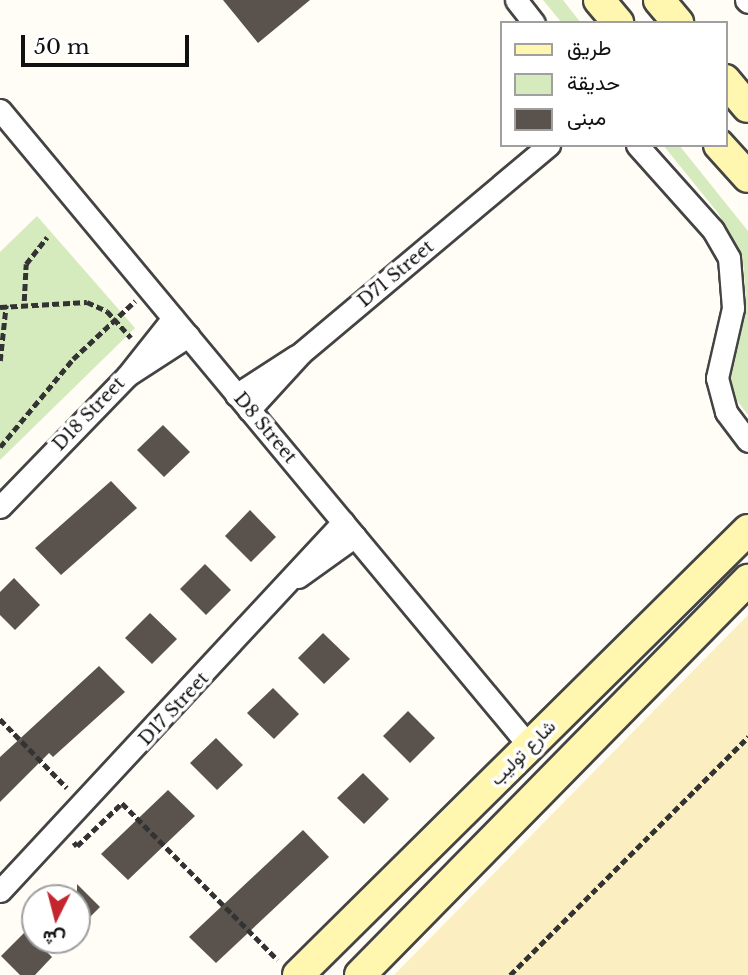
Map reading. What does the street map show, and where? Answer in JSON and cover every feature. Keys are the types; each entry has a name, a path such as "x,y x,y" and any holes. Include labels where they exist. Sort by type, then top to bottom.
{"street":[{"path":"516,0 532,21"},
{"path":"599,0 616,21"},
{"path":"659,0 676,21"},
{"path":"727,82 748,107"},
{"name":"D8 Street","path":"0,110 530,747"},
{"name":"D71 Street","path":"243,402 547,147"},
{"path":"639,147 713,230 729,258 733,308 717,378 726,412 748,441"},
{"path":"721,147 748,177"},
{"name":"D18 Street","path":"0,507 127,376 173,318"},
{"path":"127,376 188,336"},
{"name":"D17 Street","path":"0,891 61,830 296,578 349,529"},
{"name":"شارع توليب","path":"291,970 530,747 748,530"},
{"path":"360,975 748,580"},
{"path":"445,890 454,859 519,793 529,771 530,747"}],"path":[{"path":"24,302 26,264 47,237"},
{"path":"0,447 72,359 149,289"},
{"path":"0,307 24,302 88,302 115,320 135,348"},
{"path":"0,361 6,305"},
{"path":"0,719 68,787 59,794"},
{"path":"510,975 748,737"},
{"path":"61,830 78,846 122,803 291,970"}],"green space":[{"path":"543,0 563,0 579,21 560,21"},
{"path":"665,147 681,147 748,231 748,415 735,398 728,366 746,300 743,261 718,213"},
{"path":"37,216 135,328 0,460 0,252"}],"sand":[{"path":"748,615 748,975 394,975 510,857"}],"building":[{"path":"223,0 310,0 258,43"},
{"path":"163,425 190,452 164,477 137,450"},
{"path":"111,481 137,508 61,575 35,548"},
{"path":"250,510 276,537 251,562 225,536"},
{"path":"205,564 231,590 206,615 180,589"},
{"path":"14,578 40,605 15,630 0,615 0,592"},
{"path":"150,613 177,639 152,664 125,638"},
{"path":"323,633 350,659 324,684 298,658"},
{"path":"99,666 125,692 53,757 49,753 0,802 0,757"},
{"path":"273,688 299,714 274,739 247,713"},
{"path":"408,711 435,738 410,763 383,736"},
{"path":"216,738 243,765 217,790 190,763"},
{"path":"363,773 389,799 364,824 337,798"},
{"path":"168,790 195,816 128,880 101,854"},
{"path":"303,830 329,857 216,963 189,937"},
{"path":"91,898 100,907 91,916"},
{"path":"21,936 21,954 49,954 52,957 35,975 20,975 1,956"}]}
